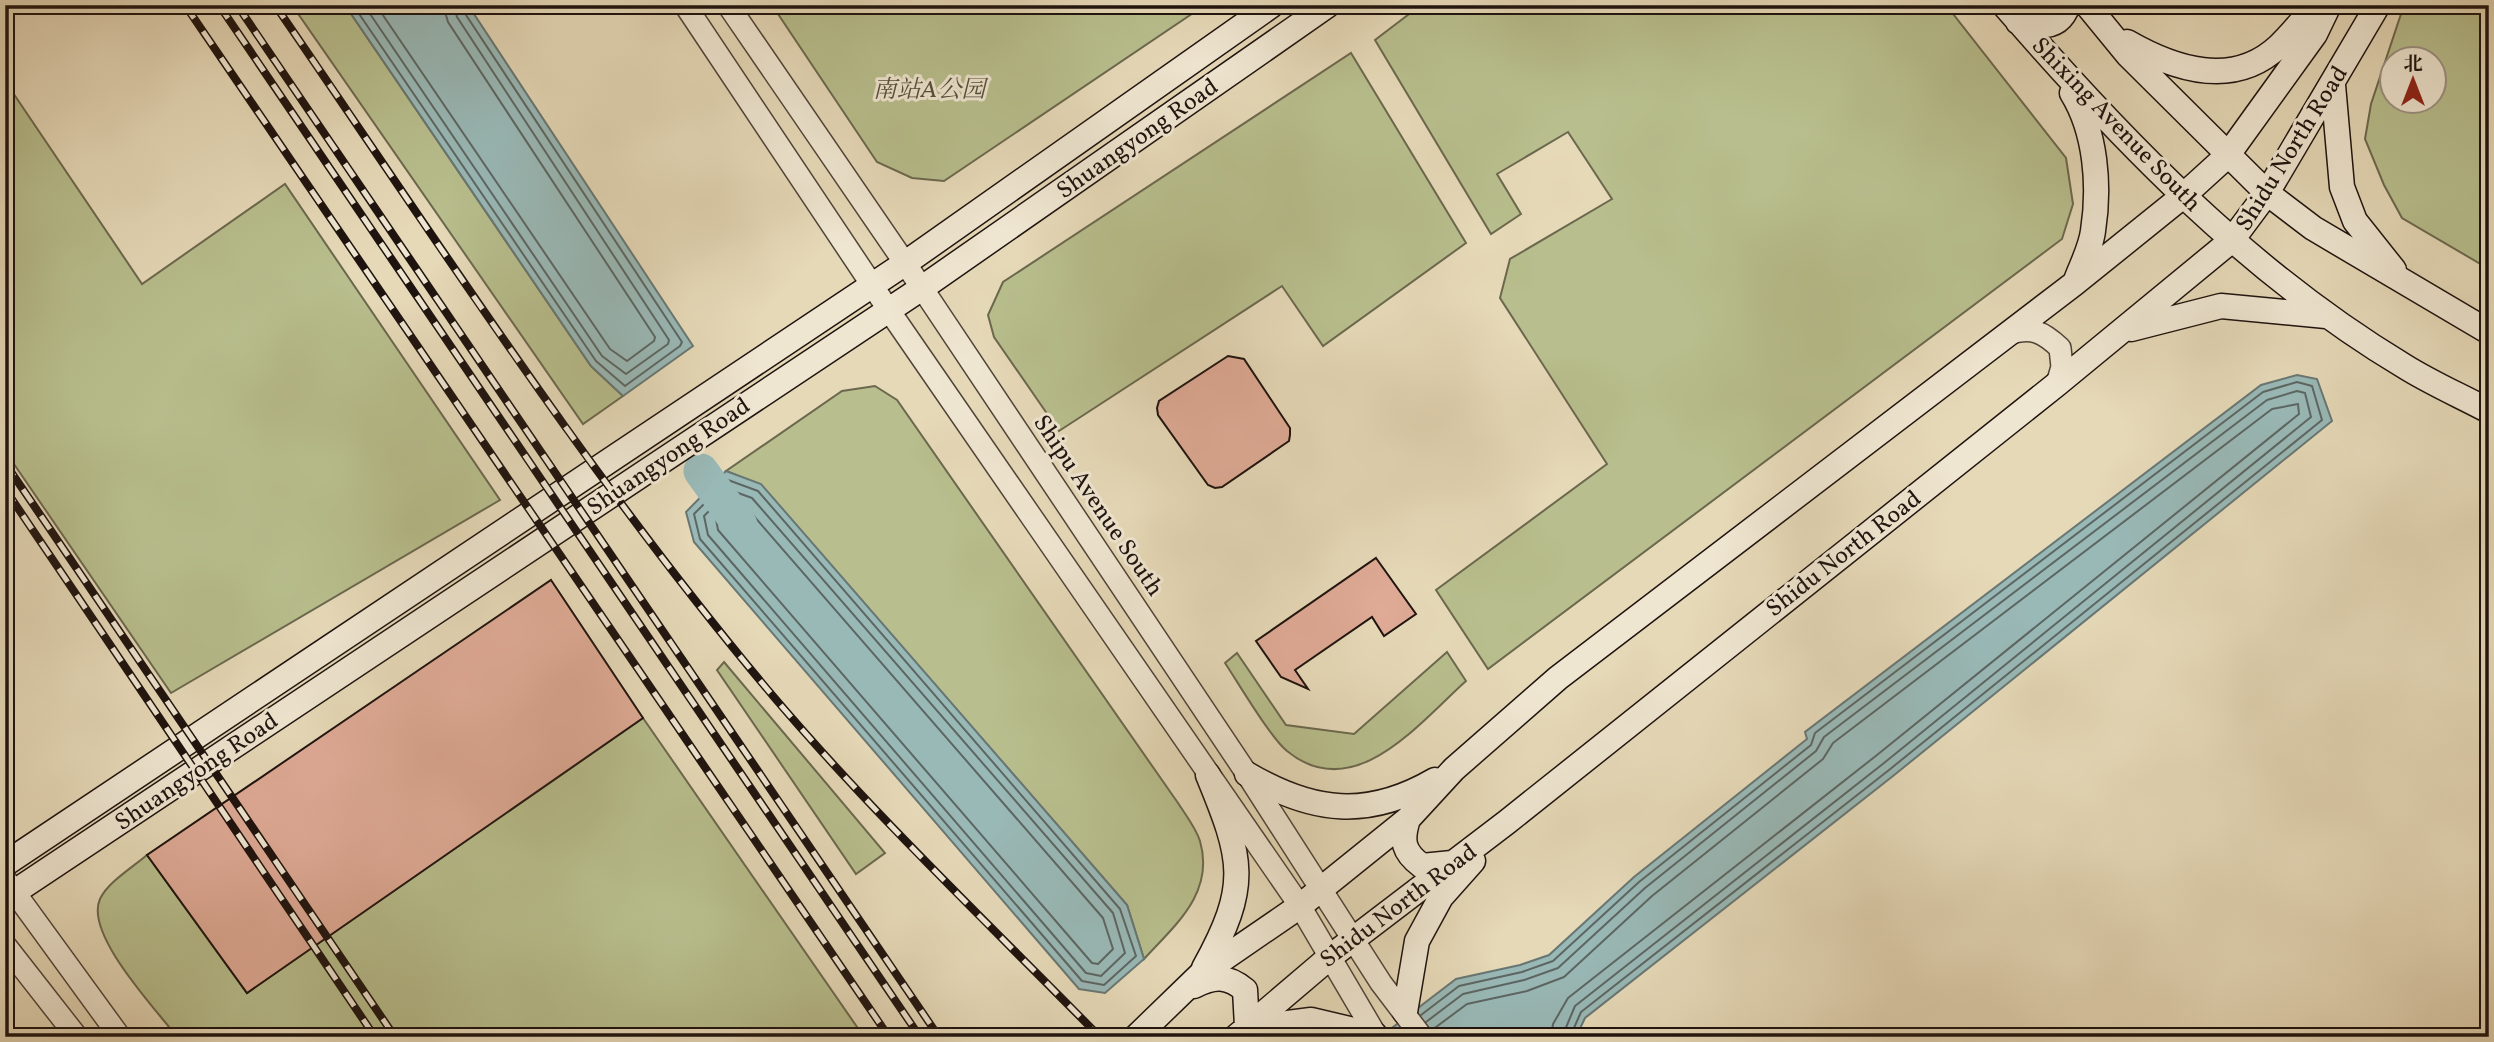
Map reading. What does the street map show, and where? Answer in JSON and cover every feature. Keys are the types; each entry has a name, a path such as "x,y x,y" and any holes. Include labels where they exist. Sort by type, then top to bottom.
{"main road":[{"name":"Shuangyong Road","path":"5,864 904,264 1272,5"},
{"name":"Shuangyong Road","path":"8,891 922,288 1328,5"},
{"path":"2011,13 2035,27 2050,26 2064,17 2068,5"},
{"path":"2087,5 2107,30 2227,156 2267,193 2313,228 2489,332"},
{"path":"2107,30 2158,60 2206,73 2241,68 2277,48 2316,5"},
{"name":"Shidu North Road","path":"1454,769 1558,678 2075,283 2183,196 2227,156 2315,34 2329,5"},
{"path":"2353,5 2359,9 2372,5"},
{"name":"Shidu North Road","path":"1244,1033 1330,957 1507,822 2057,384 2232,240 2267,193 2378,5"},
{"name":"Shixing Avenue South","path":"2011,13 2053,63 2183,196 2232,240 2330,316 2405,367 2489,411"},
{"path":"2053,63 2088,124 2094,166 2093,233 2075,283"},
{"path":"2333,85 2342,187 2355,220 2405,284"},
{"path":"2121,332 2221,306 2330,316"},
{"path":"1247,774 1279,793 1306,802 1359,806 1407,796 1454,769"},
{"path":"1136,1037 1192,983 1300,906 1408,819 1454,769"},
{"path":"1192,983 1237,897 1238,870 1234,838 1208,775"},
{"path":"1408,819 1403,835 1404,848 1411,858 1422,866 1452,863"},
{"path":"1405,1012 1416,941 1441,897 1507,822"},
{"path":"1192,983 1210,978 1231,979 1245,990 1244,1033 1311,1020 1376,1036"}],"street":[{"path":"685,5 888,309 1177,732 1300,906 1376,1036"},
{"name":"Shipu Avenue South","path":"728,5 922,288 1247,774 1353,939 1422,1037"},
{"path":"2007,334 2024,328 2043,333 2060,348 2062,367 2057,384"},
{"path":"1177,732 1197,737 1204,733 1207,723 1202,708"},
{"path":"8,891 120,1037"},
{"path":"5,945 77,1037"},
{"path":"1376,1036 1379,1018 1391,1010 1405,1012"}],"green space":[{"path":"292,5 345,5 591,366 623,396 583,424"},
{"name":"南站A公园","path":"772,5 1205,5 944,181 912,178 877,162"},
{"path":"1421,5 1946,5 2066,158 2073,204 2062,239 1488,669 1436,590 1607,464 1500,298 1510,259 1612,199 1568,132 1497,174 1521,214 1491,234 1375,40"},
{"path":"2404,5 2489,5 2489,269 2402,218 2384,185 2365,139 2378,83 2378,116 2448,116 2448,46 2390,46"},
{"path":"1351,53 1466,243 1323,346 1282,286 1059,431 994,337 988,315 1003,282"},
{"path":"5,81 142,284 285,184 500,500 171,693 5,451"},
{"path":"875,386 897,400 1178,803 1198,836 1203,860 1202,877 1197,892 1179,920 1144,959 1127,905 761,485 726,471 842,391"},
{"path":"1447,652 1466,681 1428,717 1384,752 1361,764 1337,769 1312,766 1287,751 1264,723 1225,663 1237,653 1286,725 1354,734"},
{"path":"724,662 885,853 856,874 717,670"},
{"path":"643,718 864,1037 177,1037 125,971 102,931 98,914 100,899 115,881 147,855 247,993"}],"water":[{"path":"345,5 468,5 693,346 623,396 591,366"},
{"path":"2297,375 2317,379 2332,421 1893,776 1585,1018 1576,1037 1380,1037 1456,979 1520,965 1549,955 1634,877 1807,739 1805,732 2261,385"},
{"path":"726,471 761,484 1127,905 1144,959 1105,993 1079,989 694,542 686,512"}],"building":[{"path":"1228,356 1244,359 1290,428 1290,435 1289,441 1222,487 1215,488 1208,485 1158,415 1157,408 1159,401"},
{"path":"1376,558 1416,614 1384,636 1372,617 1295,670 1308,689 1281,677 1256,641"},
{"path":"551,580 643,718 247,993 147,855"}],"waterway":[{"path":"701,471 740,525"}],"railway":[{"path":"185,5 889,1037"},
{"path":"219,5 920,1037"},
{"path":"237,5 939,1037"},
{"path":"275,5 577,444 706,614 773,696 852,784 1100,1037"},
{"path":"5,463 395,1037"},
{"path":"5,489 375,1037"}]}
